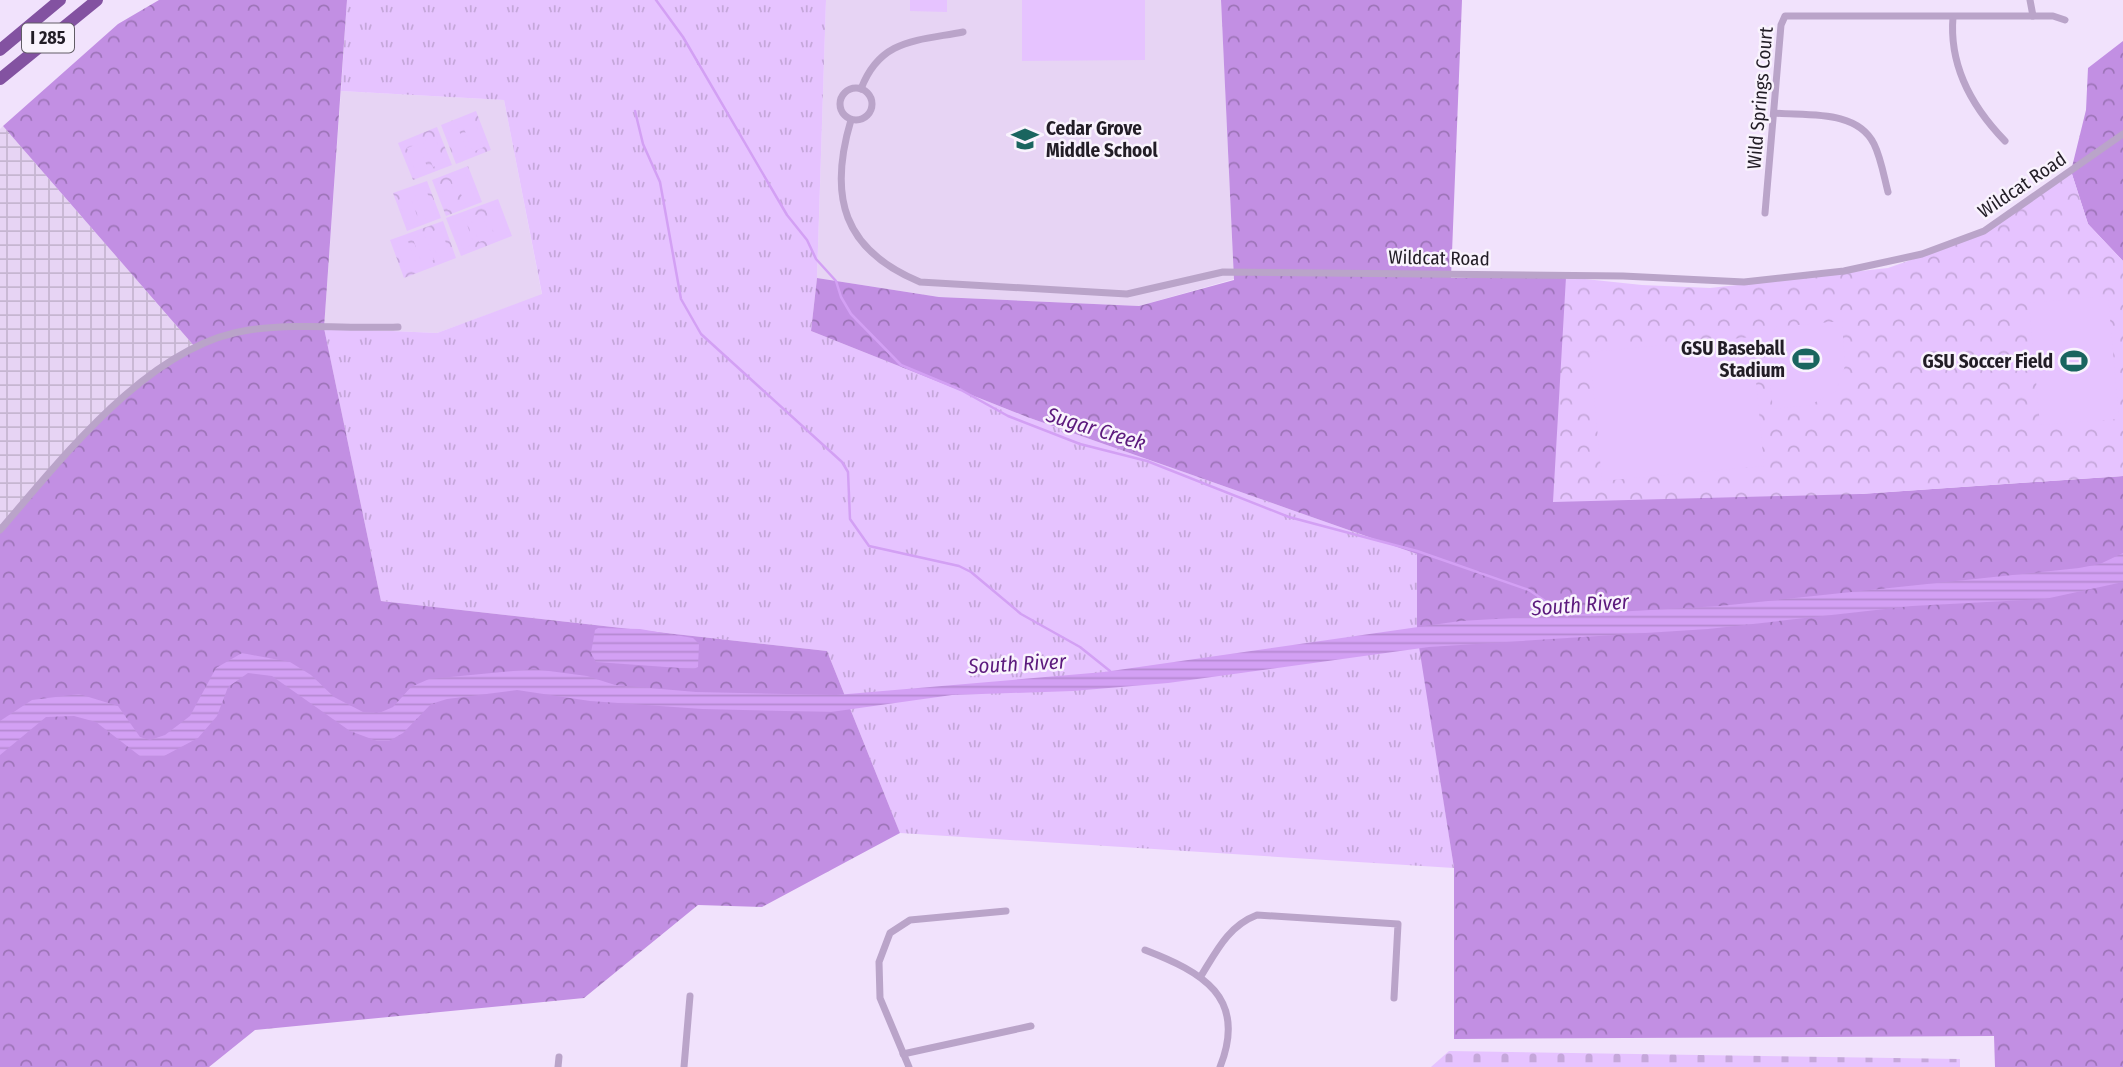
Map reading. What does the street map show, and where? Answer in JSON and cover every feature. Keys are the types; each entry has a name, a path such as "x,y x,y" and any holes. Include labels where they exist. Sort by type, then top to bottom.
{"highway":[{"name":"I 285","path":"0,50 60,0"},
{"name":"I 285","path":"0,79 97,0"}],"street":[{"path":"2030,0 2033,16"},
{"name":"Wild Springs Court","path":"1765,213 1781,25 1785,16 2053,16 2065,20"},
{"path":"1953,17 1953,48 1961,77 1989,124 2005,141"},
{"path":"861,89 867,74 881,55 900,45 963,32"},
{"path":"861,89 870,98 872,108 866,117 851,120 840,109 841,98 848,90 861,89"},
{"path":"1774,113 1837,118 1856,125 1875,145 1888,192"},
{"name":"Wildcat Road","path":"851,120 842,161 843,201 853,233 870,253 896,272 920,282 1127,294 1223,272 1623,276 1744,282 1844,271 1922,254 1984,231 2123,134"},
{"path":"0,530 61,456 120,398 199,346 248,330 398,327"},
{"path":"909,1067 880,998 879,961 890,933 909,920 1006,911"},
{"path":"1201,976 1224,939 1244,920 1256,915 1398,925 1394,998"},
{"path":"1144,950 1184,965 1201,976 1224,1004 1228,1019 1226,1051 1220,1067"},
{"path":"684,1067 690,996"},
{"path":"903,1054 1031,1026"},
{"path":"558,1067 559,1058"}],"shaded area":[{"name":"Cedar Grove Middle School","path":"826,0 1221,0 1234,279 1139,306 939,297 817,278"},
{"path":"341,91 504,100 542,295 437,333 324,328"},
{"path":"3,126 195,347 0,528 0,129"},
{"name":"South River","path":"2123,553 2123,582 2045,599 1912,606 1708,629 1429,647 1168,683 1073,691 952,695 831,712 702,709 590,701 517,690 447,699 431,704 403,733 389,741 377,741 350,731 272,676 248,673 228,687 217,716 198,738 164,756 140,756 96,722 74,716 46,717 0,755 0,721 32,700 79,694 118,706 140,737 150,740 165,735 190,716 216,668 242,653 290,662 311,675 334,697 363,712 379,713 393,707 411,687 429,679 534,669 587,676 615,685 696,692 836,695 1104,672 1460,621 1720,606 2079,568 2100,564"},
{"path":"640,629 693,638 699,644 698,667 694,669 596,662 591,653 595,630"}],"green space":[{"path":"159,0 347,0 324,328 381,601 827,651 900,833 762,907 698,905 584,998 255,1030 209,1067 0,1067 0,528 72,444 140,385 195,347 3,126 118,24"},
{"path":"347,0 826,0 817,278 811,331 1027,417 1417,554 1418,634 1454,868 900,833 827,651 381,601 324,328 437,333 542,294 504,100 341,91"},
{"path":"910,0 947,0 947,12 910,11"},
{"path":"1022,0 1145,0 1145,60 1022,61"},
{"path":"1221,0 1462,0 1451,278 1566,277 1860,494 2123,476 2123,1067 1995,1067 1994,1036 1454,1039 1454,868 1417,634 1417,554 1027,417 811,331 817,278 939,297 1139,306 1234,280"},
{"path":"2123,41 2123,261 2088,224 2071,171 2086,110 2088,68"},
{"path":"476,111 491,150 456,164 441,125"},
{"path":"475,122 484,147 473,152 463,126"},
{"path":"437,127 452,165 413,180 398,143"},
{"path":"458,128 468,153 456,158 447,133"},
{"path":"435,137 444,162 433,167 423,142"},
{"path":"418,144 428,169 416,173 407,148"},
{"path":"468,166 482,202 446,216 432,180"},
{"path":"2071,171 2088,224 2123,261 2123,476 1860,494 1553,502 1566,277 1642,285 1710,288 1888,268 1973,238"},
{"path":"466,175 476,200 465,204 455,179"},
{"path":"427,181 441,218 407,231 393,193"},
{"path":"450,181 459,206 448,210 438,185"},
{"path":"426,190 436,215 425,219 415,194"},
{"path":"410,196 419,221 408,226 398,200"},
{"path":"498,199 512,236 461,256 446,218"},
{"path":"497,207 507,232 495,236 486,211"},
{"path":"481,213 491,238 479,242 470,217"},
{"path":"465,219 474,244 463,249 453,224"},
{"path":"443,221 456,258 404,278 390,240"},
{"path":"440,228 450,253 438,258 429,233"},
{"path":"424,234 434,260 422,264 413,239"},
{"path":"408,241 417,266 406,270 396,245"},
{"name":"GSU Soccer Field","path":"2108,296 2119,419 2040,425 2029,303"},
{"name":"GSU Baseball Stadium","path":"1842,321 1845,366 1836,391 1810,405 1773,409 1765,339 1776,327"},
{"path":"1752,337 1764,466 1602,481 1590,352"},
{"path":"1449,1051 1960,1059 1960,1067 1431,1067"}],"waterway":[{"name":"Sugar Creek","path":"656,0 683,37 787,215 807,240 816,259 836,281 851,314 901,365 961,390 1008,416 1080,444 1147,461 1289,517 1417,551 1529,590 1567,616"},
{"path":"635,111 643,144 660,182 681,299 701,334 842,462 848,472 850,519 869,546 959,566 971,572 1021,614 1080,647 1110,671"}],"place":[{"name":"Cedar Grove Middle School","path":"1025,139"},
{"name":"GSU Baseball Stadium","path":"1806,359"},
{"name":"GSU Soccer Field","path":"2074,361"}]}
